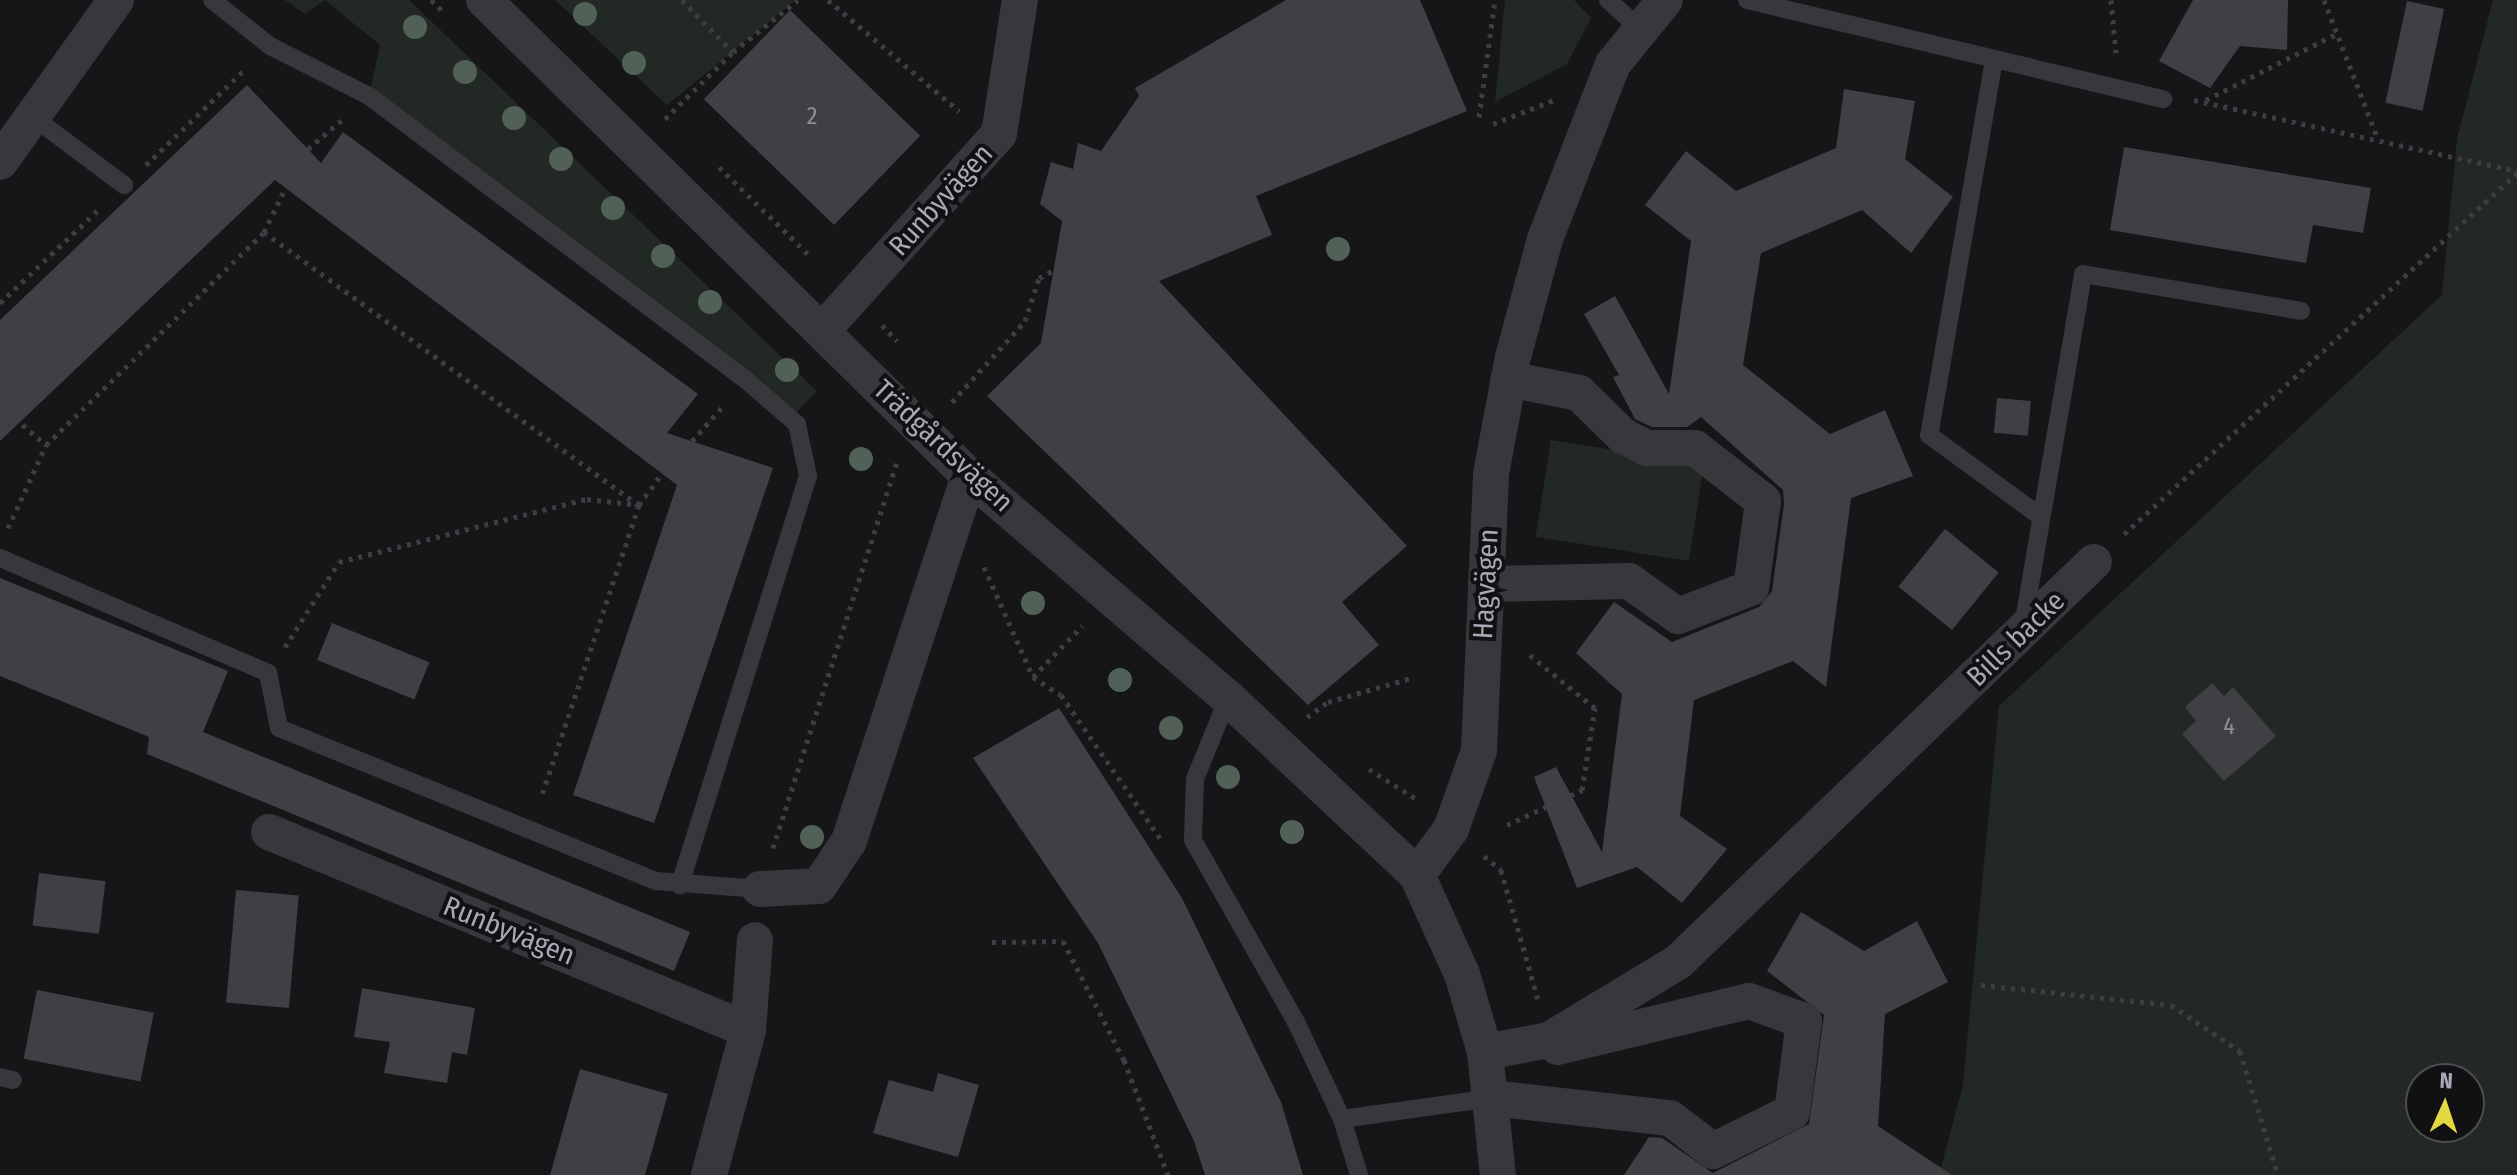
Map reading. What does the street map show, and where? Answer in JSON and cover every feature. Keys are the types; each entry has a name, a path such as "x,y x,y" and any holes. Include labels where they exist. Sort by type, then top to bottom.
{"street":[{"path":"0,162 116,0"},
{"name":"Trädgårdsvägen","path":"484,0 969,476 1228,698 1417,875"},
{"name":"Runbyvägen","path":"823,330 999,134 1020,0"},
{"name":"Hagvägen","path":"1417,875 1451,829 1479,751 1491,474 1508,379 1545,239 1613,64 1665,0"},
{"path":"1486,584 1629,581 1678,616 1751,588 1763,501 1695,448 1647,448 1623,436 1579,393 1508,379"},
{"path":"760,889 819,886 849,841 969,476"},
{"name":"Bills backe","path":"1487,1071 1549,1040 1678,962 2094,562"},
{"name":"Runbyvägen","path":"269,832 748,1030"},
{"path":"1417,875 1462,974 1487,1071 1498,1175"},
{"path":"709,1175 748,1030 755,940"},
{"path":"1749,1001 1804,1021 1792,1112 1713,1151 1670,1118 1487,1071 1749,1001"}],"lane":[{"path":"212,0 270,46 369,96 746,380 797,424 808,476 680,885"},
{"path":"1608,0 1640,29"},
{"path":"1747,0 2163,99"},
{"path":"1994,60 1929,435 2041,517"},
{"path":"33,117 124,185"},
{"path":"2022,634 2083,274 2301,311"},
{"path":"0,558 268,673 279,728 656,881 760,889"},
{"path":"1228,698 1195,779 1193,840 1296,1022 1342,1119 1359,1175"},
{"path":"1342,1119 1487,1071"}],"path":[{"path":"682,0 733,52"},
{"path":"665,119 733,52 798,0"},
{"path":"828,0 965,116"},
{"path":"1479,117 1495,0"},
{"path":"2111,0 2120,90"},
{"path":"2324,0 2378,139"},
{"path":"2205,101 2336,34"},
{"path":"308,149 369,96"},
{"path":"1493,124 1565,96"},
{"path":"2163,99 2205,101 2517,172"},
{"path":"653,108 676,129"},
{"path":"708,157 826,273 846,280 859,292 902,347"},
{"path":"2094,562 2517,172"},
{"path":"7,531 46,445 264,232 285,189"},
{"path":"264,232 639,505"},
{"path":"760,889 900,452 953,401 1025,321 1039,278 1054,270"},
{"path":"692,441 746,380"},
{"path":"943,390 965,411"},
{"path":"0,405 46,445"},
{"path":"531,829 639,505 662,473"},
{"path":"268,673 339,562 587,499 639,505"},
{"path":"958,510 1033,677 1061,695 1166,847"},
{"path":"1033,677 1085,622"},
{"path":"1507,825 1582,790 1595,708 1521,647"},
{"path":"1306,717 1328,702 1411,678"},
{"path":"1300,712 1315,726"},
{"path":"1357,762 1418,799 1501,870 1549,1040"},
{"path":"992,942 1063,941 1124,1060 1168,1175"},
{"path":"1981,985 2171,1005 2240,1051 2278,1175"}],"shaded area":[{"path":"285,0 325,0 305,14"},
{"path":"325,0 409,0 817,391 794,415 369,96 380,45"},
{"path":"555,0 796,0 667,105"},
{"path":"1505,0 1574,0 1591,18 1567,64 1495,102"},
{"path":"2493,0 2517,0 2517,1175 1939,1175 1963,1085 1999,706 2442,295 2457,139"},
{"path":"1551,440 1704,464 1689,561 1536,537"}],"building":[{"path":"1286,0 1420,0 1467,111 1256,196 1272,235 1159,281 1407,546 1342,602 1379,645 1308,705 987,396 1041,343 1062,221 1040,204 1051,162 1073,169 1078,143 1101,151 1139,96 1135,88"},
{"path":"2193,0 2288,0 2287,50 2240,46 2210,88 2159,61"},
{"path":"2407,1 2444,9 2423,111 2385,103"},
{"path":"790,10 920,136 834,225 704,99"},
{"path":"247,85 321,163 343,132 698,394 667,433 773,468 654,823 573,795 677,485 275,180 0,441 0,320"},
{"path":"1844,89 1915,101 1905,159 1953,197 1911,253 1862,210 1761,253 1743,365 1830,434 1885,410 1913,476 1851,498 1826,687 1793,661 1694,700 1680,816 1727,849 1682,903 1637,867 1577,888 1534,777 1556,767 1602,852 1622,694 1576,653 1614,602 1672,642 1759,607 1772,591 1784,504 1783,490 1701,417 1687,427 1652,427 1635,419 1613,377 1619,375 1584,314 1615,296 1669,394 1691,241 1645,205 1686,151 1736,191 1836,148"},
{"path":"2124,147 2371,188 2363,233 2313,225 2306,263 2110,230"},
{"path":"1997,398 2031,401 2028,436 1994,433"},
{"path":"1945,529 1999,572 1952,630 1898,587"},
{"path":"0,578 228,671 203,732 690,932 674,971 147,754 149,737 0,676"},
{"path":"332,623 429,662 414,699 317,660"},
{"path":"2212,683 2224,696 2233,687 2276,736 2224,781 2182,734 2196,721 2185,707"},
{"path":"1059,708 1182,898 1281,1102 1303,1175 1205,1175 1194,1141 1098,943 973,758"},
{"path":"39,873 106,881 99,934 33,926"},
{"path":"236,890 299,895 289,1008 226,1003"},
{"path":"1801,912 1864,951 1917,921 1948,982 1885,1014 1878,1126 1952,1175 1624,1175 1649,1137 1662,1138 1713,1173 1809,1124 1824,1015 1767,971"},
{"path":"362,988 475,1008 467,1055 452,1052 447,1083 384,1073 390,1042 354,1037"},
{"path":"37,990 154,1013 140,1081 24,1059"},
{"path":"580,1069 668,1094 645,1175 550,1175"},
{"path":"938,1073 979,1085 958,1157 873,1133 889,1080 933,1092"}]}
